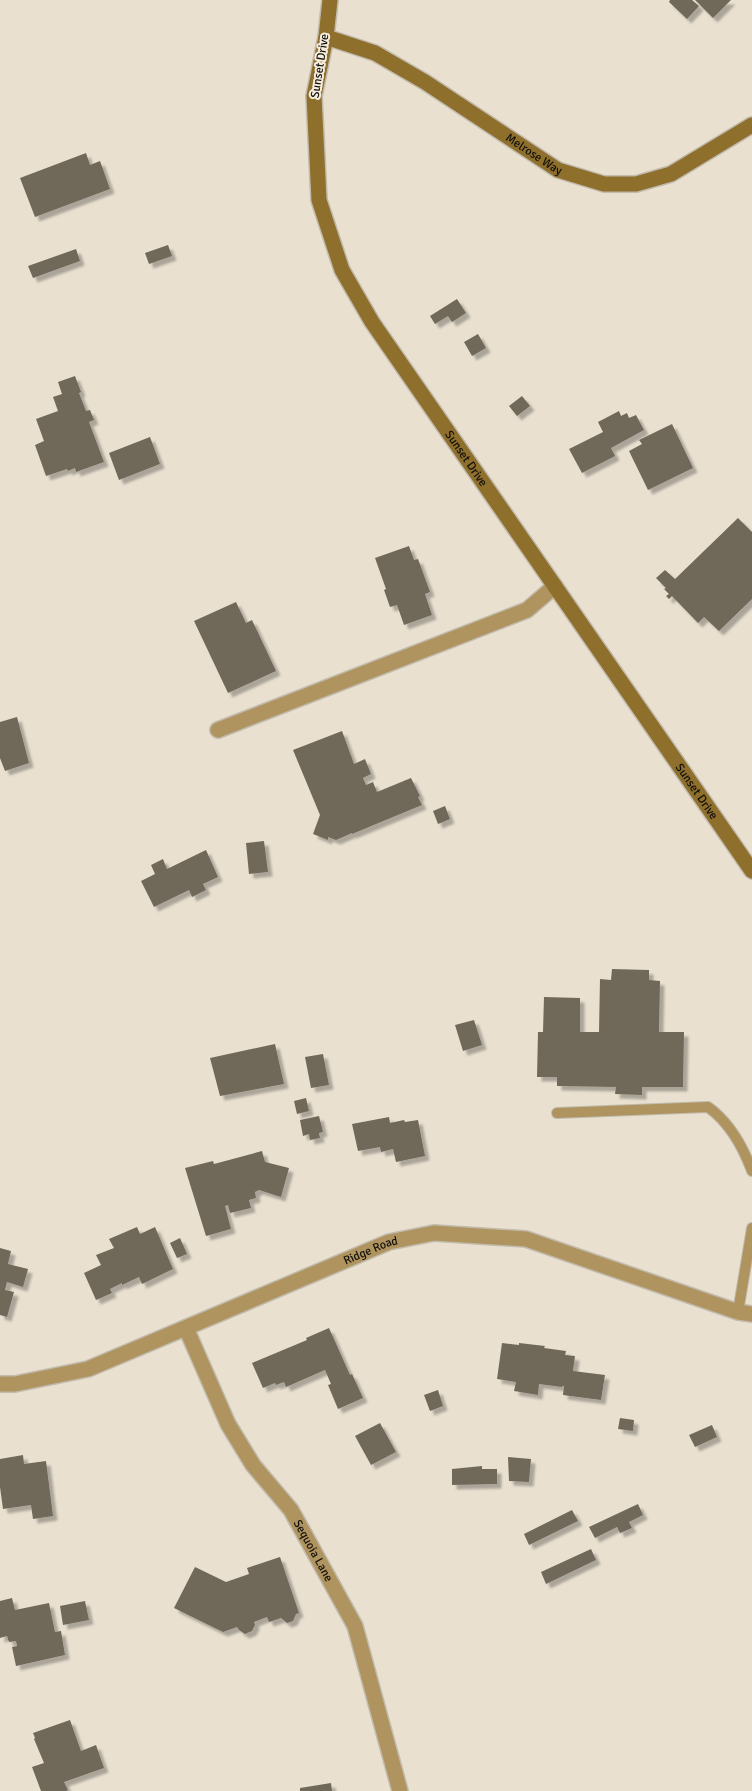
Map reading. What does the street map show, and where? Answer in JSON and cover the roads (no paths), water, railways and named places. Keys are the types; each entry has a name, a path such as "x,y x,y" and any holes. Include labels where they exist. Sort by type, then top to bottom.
{"main road":[{"name":"Sunset Drive","path":"330,0 326,37 314,96 319,200 342,270 372,322 752,871"},
{"name":"Melrose Way","path":"326,37 375,53 425,82 558,170 604,184 636,184 671,174 752,125"}],"street":[{"path":"218,730 527,610 555,586"},
{"name":"Ridge Road","path":"0,1384 15,1384 88,1369 389,1242 434,1233 526,1239 745,1313"},
{"name":"Sequoia Lane","path":"186,1328 228,1424 253,1465 291,1510 355,1626 400,1791"}],"lane":[{"path":"557,1113 708,1107 720,1116 739,1144 752,1171"},
{"path":"745,1313 752,1228"}]}
